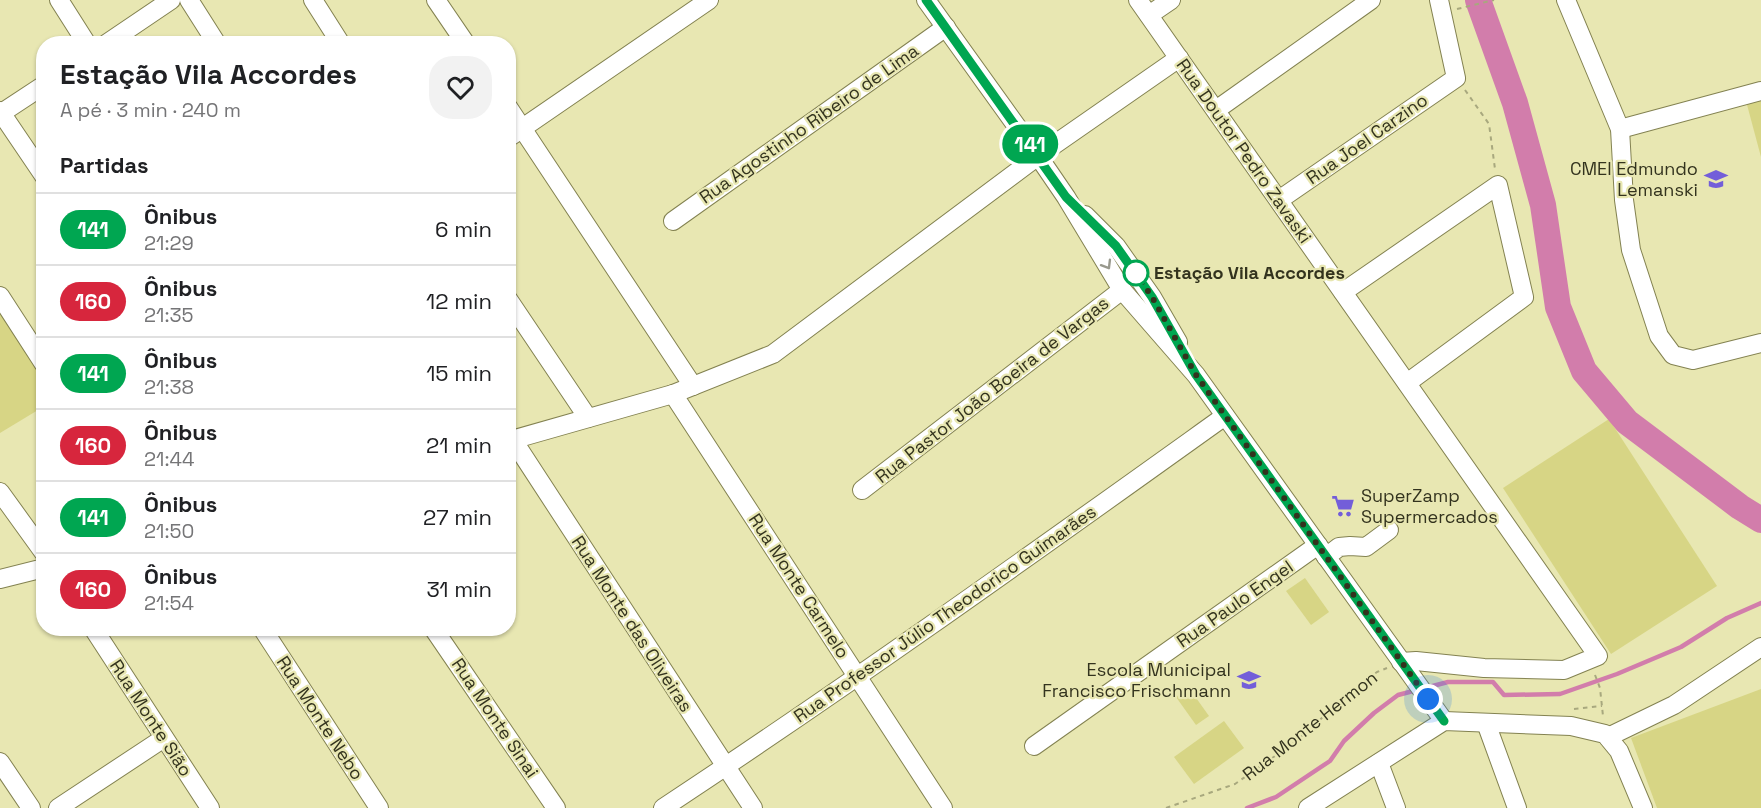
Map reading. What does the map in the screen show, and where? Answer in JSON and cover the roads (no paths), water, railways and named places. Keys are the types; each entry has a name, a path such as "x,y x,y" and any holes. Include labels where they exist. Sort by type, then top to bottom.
{"street":[{"path":"59,0 82,36"},
{"path":"118,36 171,0"},
{"path":"189,0 212,36"},
{"path":"312,0 336,36"},
{"path":"436,0 461,36"},
{"path":"693,386 516,133 709,0"},
{"path":"926,0 1066,197 1122,290 1196,375 1444,721"},
{"name":"Rua Doutor Pedro Zavaski","path":"1138,0 1407,383 1596,663 1563,670 1484,668 1416,661 1405,668"},
{"path":"1149,15 1171,0"},
{"path":"1216,110 1371,0"},
{"name":"Rua Joel Carzino","path":"1279,200 1456,78 1439,0"},
{"path":"1566,0 1620,129 1624,200 1631,250 1659,336 1673,355 1693,360 1761,343"},
{"name":"Rua Agostinho Ribeiro de Lima","path":"673,221 946,27"},
{"path":"516,439 673,394 773,354 1038,156 1179,58"},
{"path":"36,90 0,112 36,164"},
{"path":"1620,129 1761,91"},
{"path":"1343,292 1498,185 1524,297 1407,383"},
{"path":"1066,197 1122,254 1152,297 1196,375"},
{"name":"Rua Pastor João Boeira de Vargas","path":"862,490 1122,290"},
{"path":"0,296 36,352"},
{"path":"516,311 588,418"},
{"name":"Rua Monte Carmelo","path":"673,394 943,808"},
{"name":"Rua Professor Júlio Theodorico Guimarães","path":"663,808 980,591 1225,416"},
{"name":"Rua Monte das Oliveiras","path":"516,448 753,808"},
{"path":"0,492 36,542"},
{"name":"Rua Paulo Engel","path":"1034,746 1322,551 1350,546 1366,547 1389,530"},
{"path":"0,579 36,570"},
{"name":"Rua Monte Sião","path":"98,636 210,808"},
{"name":"Rua Monte Nebo","path":"267,636 379,808"},
{"name":"Rua Monte Sinai","path":"438,636 556,808"},
{"path":"1607,736 1674,705 1761,647"},
{"path":"1308,808 1444,721 1571,726 1607,736 1619,751 1643,808"},
{"path":"1486,723 1517,808"},
{"path":"58,808 164,738"},
{"path":"0,762 31,808"},
{"path":"1379,763 1396,808"}],"waterway":[{"path":"1478,0 1515,103 1543,205 1558,307 1584,371 1627,422 1740,507 1761,520"},
{"path":"1425,688 1448,682 1493,682 1504,695 1560,694 1617,674 1681,647 1727,618 1761,603"},
{"path":"1247,808 1276,797 1330,761 1344,741 1374,713 1398,695 1417,690"}],"place":[{"name":"CMEI Edmundo Lemanski","path":"1716,179"},
{"name":"Estação Vila Accordes","path":"1136,273"},
{"name":"SuperZamp Supermercados","path":"1343,506"},
{"name":"Escola Municipal Francisco Frischmann","path":"1249,680"}]}
